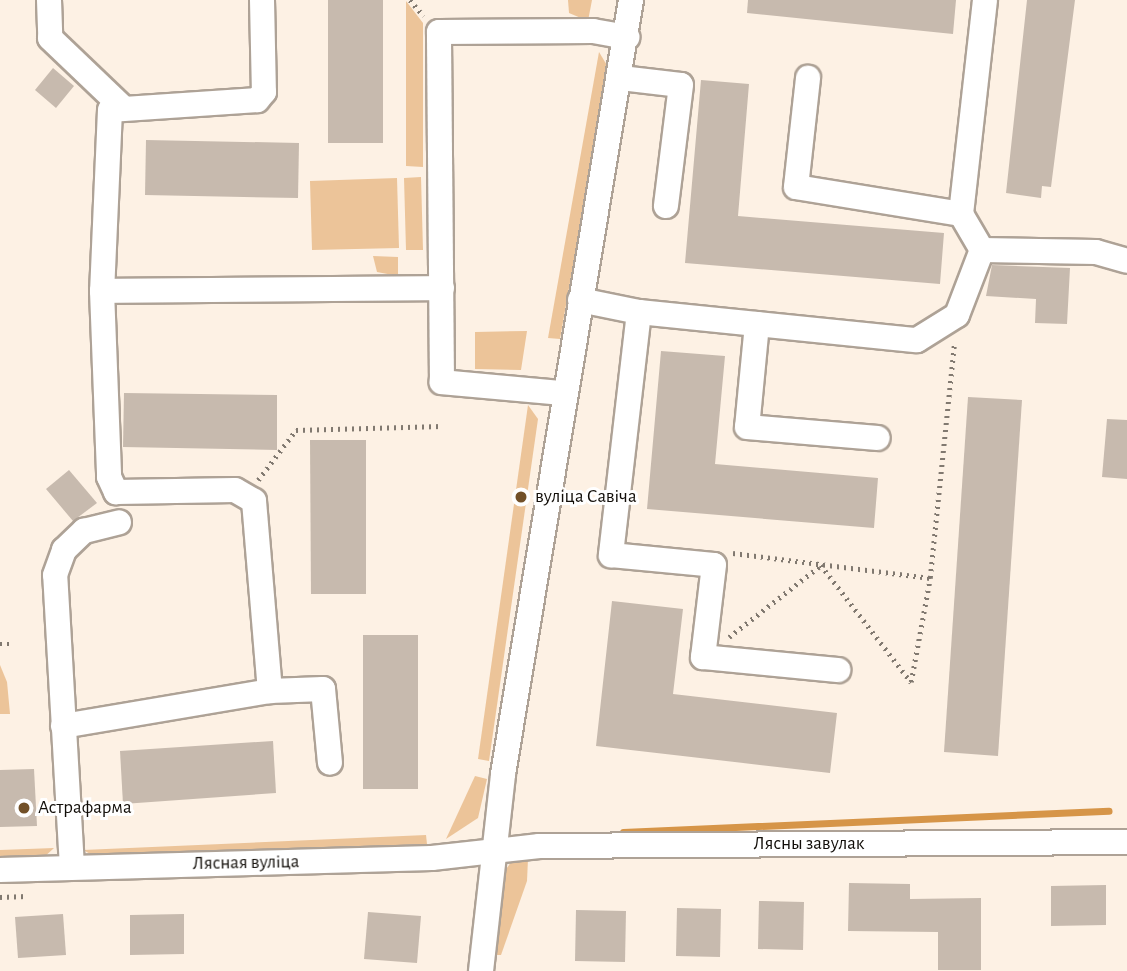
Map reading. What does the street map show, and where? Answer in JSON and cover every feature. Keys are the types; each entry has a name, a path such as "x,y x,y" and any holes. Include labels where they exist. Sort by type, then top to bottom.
{"street":[{"path":"49,0 50,38 120,105"},
{"path":"262,0 264,92 257,100 120,105 107,119 102,291 109,477 116,492 248,493 254,500 270,691"},
{"path":"481,971 492,848 562,393 621,78 631,0"},
{"path":"982,250 961,214 985,0"},
{"path":"562,393 442,382 439,32 593,31 627,37"},
{"path":"621,78 681,85 666,206"},
{"path":"808,78 796,187 961,214"},
{"path":"982,250 1096,252 1127,261"},
{"path":"580,300 639,312 917,340 957,315 982,250"},
{"path":"102,291 442,288"},
{"path":"639,312 611,555 714,565 703,657 838,670"},
{"path":"757,324 747,427 878,438"},
{"path":"72,867 57,561 84,531 119,522"},
{"path":"63,726 270,691 323,689 330,763"},
{"name":"Лясны завулак","path":"492,848 1127,842"},
{"name":"Лясная вуліца","path":"0,870 432,858 492,848"}],"path":[{"path":"821,565 911,682 930,578 957,315"},
{"path":"248,493 296,430 442,426"},
{"path":"724,552 930,578"},
{"path":"703,657 821,565"},
{"path":"0,644 13,644"}],"shaded area":[{"path":"568,0 592,0 588,21 569,13"},
{"path":"406,1 423,23 423,167 406,166"},
{"path":"599,52 608,67 560,339 548,338"},
{"path":"421,177 423,250 406,250 404,178"},
{"path":"397,178 399,248 312,250 310,181"},
{"path":"373,256 398,257 398,276 377,272"},
{"path":"527,331 521,370 475,369 475,332"},
{"path":"528,405 538,419 489,761 478,759"},
{"path":"0,665 7,682 10,714 0,714"},
{"path":"475,776 487,779 478,818 446,839"},
{"path":"426,835 427,844 98,858 83,850"},
{"path":"54,848 42,859 0,860 0,850"},
{"path":"528,859 527,881 501,955 493,955 503,873 512,861"}],"building":[{"path":"328,0 383,0 383,143 328,143"},
{"path":"748,0 956,0 953,34 747,13"},
{"path":"1027,0 1075,0 1051,187 1042,186 1041,198 1006,193"},
{"path":"53,68 74,86 56,108 35,90"},
{"path":"701,80 749,84 738,216 944,233 940,284 685,263"},
{"path":"146,140 299,143 298,198 145,195"},
{"path":"992,265 1070,268 1067,324 1035,323 1036,299 986,296"},
{"path":"661,351 725,356 715,464 878,478 874,528 647,509"},
{"path":"124,393 277,395 277,450 123,447"},
{"path":"968,397 1022,400 998,756 944,752"},
{"path":"1107,419 1127,420 1127,479 1102,477"},
{"path":"310,440 366,440 366,594 311,594"},
{"path":"69,470 97,503 73,521 46,489"},
{"path":"612,601 683,609 673,694 837,713 830,773 596,746"},
{"path":"363,635 418,635 418,789 363,789"},
{"path":"273,741 276,793 123,804 120,751"},
{"path":"34,769 37,826 0,827 0,770"},
{"path":"849,883 910,884 910,899 981,898 981,970 938,970 938,932 848,931"},
{"path":"1106,885 1106,925 1051,926 1051,886"},
{"path":"759,901 804,902 803,950 758,949"},
{"path":"677,908 721,909 720,957 676,956"},
{"path":"576,910 626,911 625,962 575,961"},
{"path":"368,912 421,916 417,963 364,959"},
{"path":"63,914 66,955 18,958 15,917"},
{"path":"184,914 184,954 130,955 130,915"}],"waterway":[{"path":"623,832 1109,811"}],"place":[{"name":"вуліца Савіча","path":"521,497"},
{"name":"Астрафарма","path":"24,808"}]}
